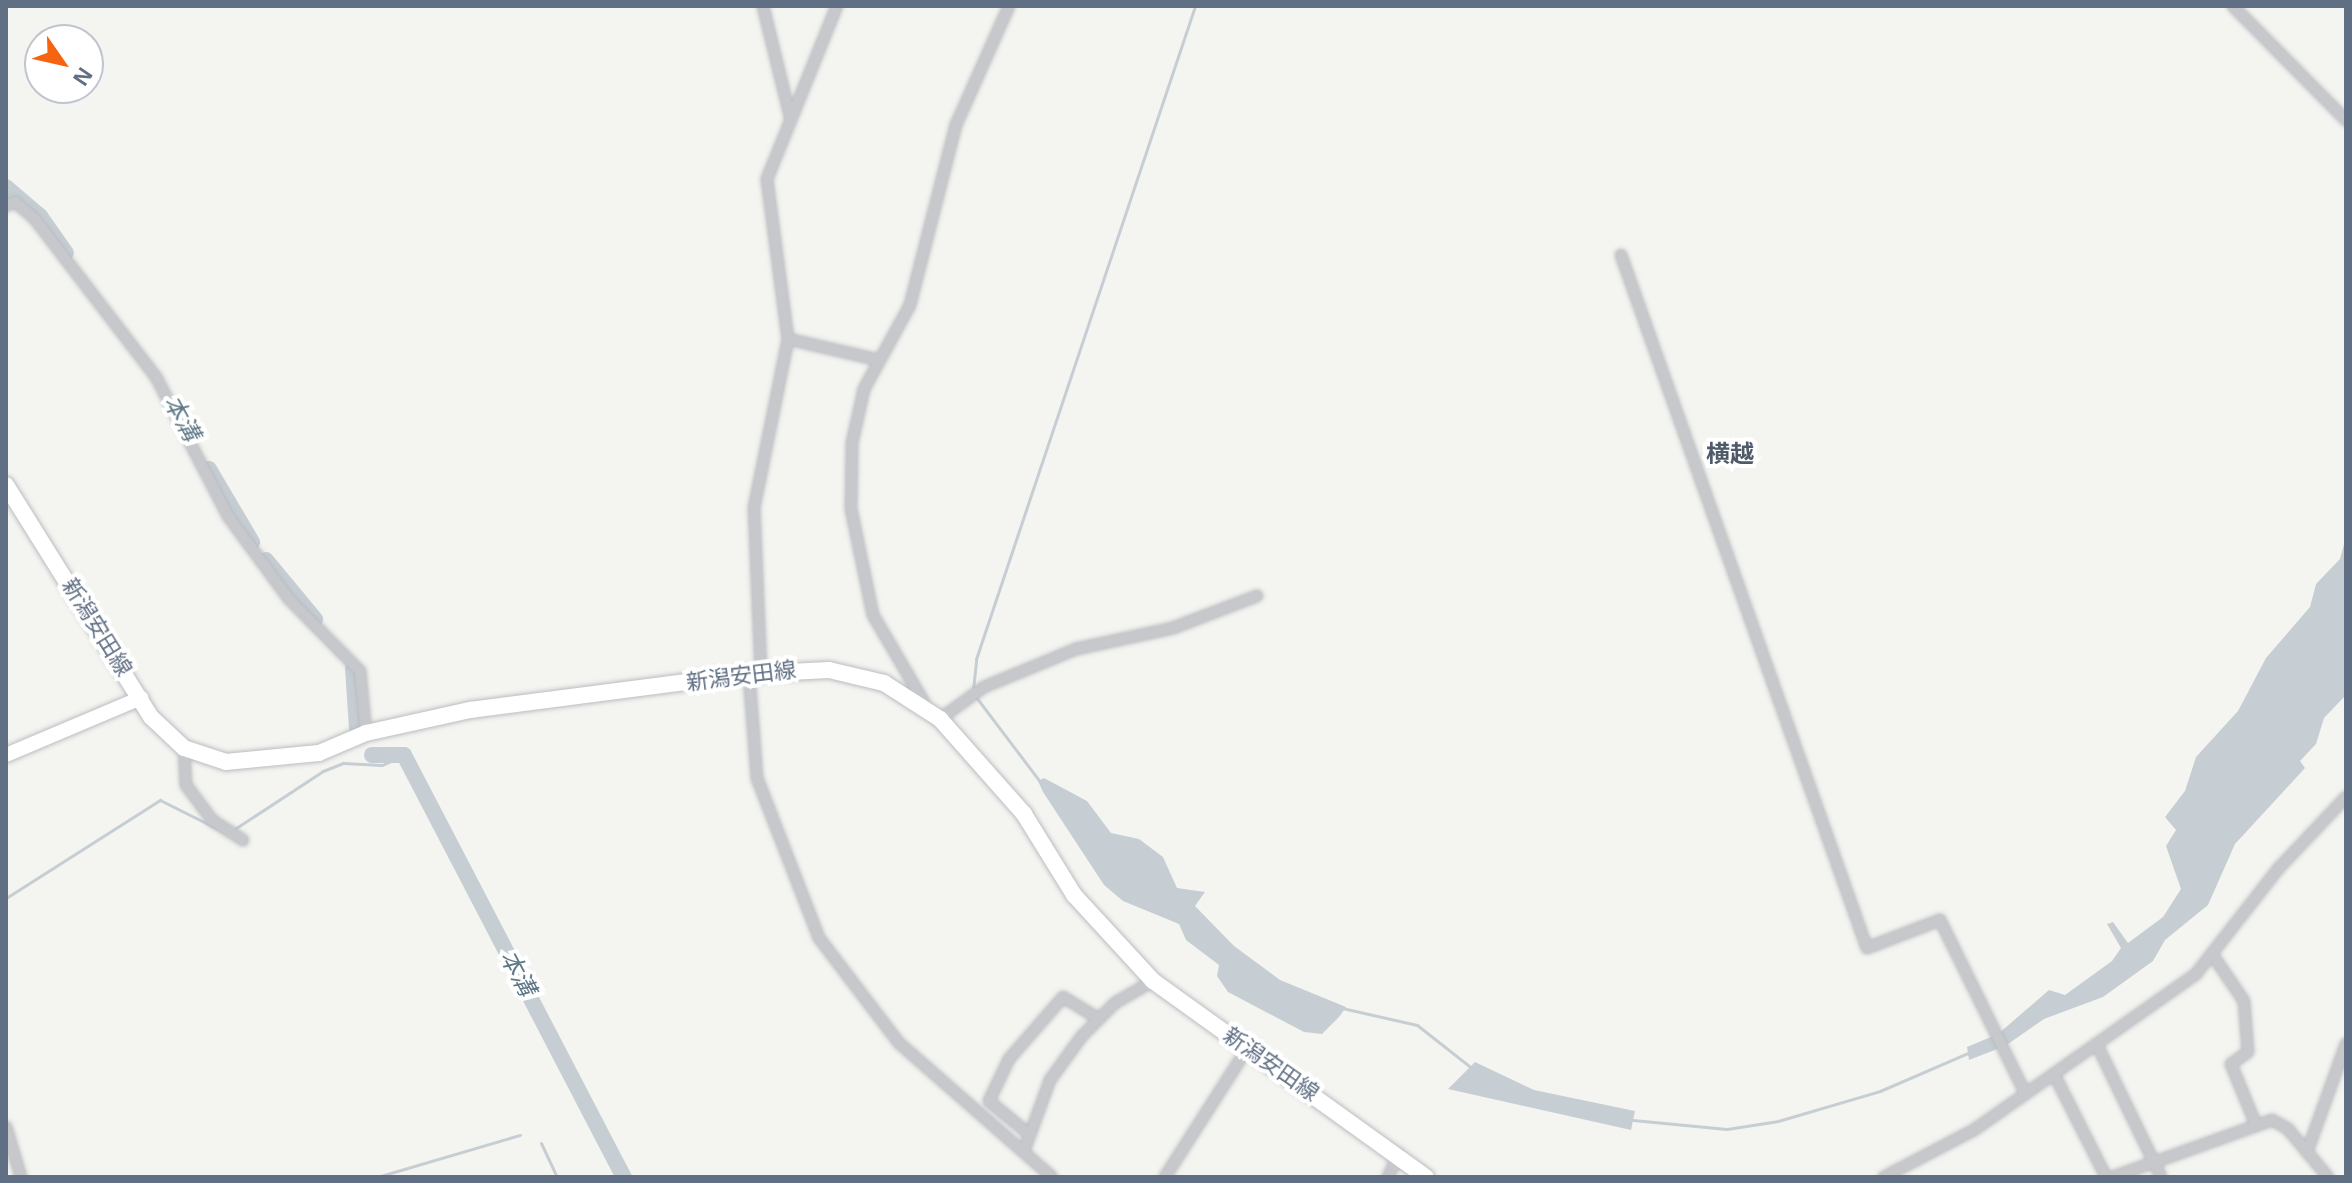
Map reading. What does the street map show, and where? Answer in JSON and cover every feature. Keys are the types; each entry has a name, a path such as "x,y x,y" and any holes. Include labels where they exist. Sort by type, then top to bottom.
{"main road":[{"name":"新潟安田線","path":"6,485 151,717 184,748 226,762 254,761 292,751 319,753 366,733 470,710 755,673 829,670 884,683 925,704 940,719 1024,814 1074,895 1153,981 1399,1153 1426,1177"}],"street":[{"path":"763,6 790,116"},
{"path":"837,6 767,179 788,339 754,508 757,778 819,938 899,1043 1052,1177"},
{"path":"925,704 873,615 851,509 856,417 878,360 910,305 948,151 1009,6"},
{"path":"2233,6 2346,120"},
{"path":"6,206 15,202 34,218 156,377 228,516 289,599 360,671 366,733"},
{"path":"1621,255 1867,948 1940,920 2025,1093"},
{"path":"788,339 878,360"},
{"path":"940,719 984,687 1076,649 1173,628 1257,596"},
{"path":"6,755 141,698"},
{"path":"184,748 186,785 212,820 243,840"},
{"path":"1884,1177 1974,1130 2098,1047 2196,974 2278,869 2346,797"},
{"path":"2212,954 2244,1001 2248,1052 2231,1064 2256,1125"},
{"path":"1024,1151 1050,1080 1099,1019 1153,981"},
{"path":"1030,1135 989,1101 1009,1059 1063,997 1099,1019"},
{"path":"2307,1152 2346,1044"},
{"path":"1165,1177 1248,1047"},
{"path":"2098,1047 2158,1161 2161,1177"},
{"path":"2055,1076 2106,1177"},
{"path":"2113,1177 2272,1120 2307,1152 2328,1177"},
{"path":"6,1127 21,1177"},
{"path":"1388,1177 1399,1153"}],"shaded area":[{"path":"2346,537 2346,695 2324,718 2316,744 2300,761 2305,768 2235,844 2208,905 2165,940 2153,961 2103,997 2044,1019 2005,1046 1969,1060 1967,1047 1998,1034 2049,990 2065,995 2112,961 2121,948 2107,924 2113,922 2128,943 2163,917 2181,889 2166,846 2176,830 2165,817 2185,791 2196,757 2238,711 2266,658 2310,607 2316,584 2340,559"},
{"path":"1044,778 1087,801 1111,833 1139,839 1163,857 1177,888 1205,892 1195,906 1234,946 1280,980 1346,1007 1339,1017 1322,1034 1304,1032 1228,992 1217,976 1219,965 1186,940 1179,924 1123,901 1104,885 1043,792 1038,781"},
{"path":"1475,1062 1534,1090 1635,1111 1631,1130 1448,1089"}],"waterway":[{"path":"973,690 976,659 1195,6"},
{"name":"本溝","path":"6,187 40,216 66,253"},
{"name":"本溝","path":"209,469 252,542"},
{"name":"本溝","path":"266,560 315,619"},
{"name":"本溝","path":"353,668 357,728"},
{"path":"976,697 1041,783"},
{"name":"本溝","path":"372,755 404,755 624,1177"},
{"path":"233,830 323,771 343,763 382,765 404,755"},
{"path":"6,898 160,800 226,833"},
{"path":"1342,1008 1417,1025 1473,1069"},
{"path":"1633,1120 1727,1129 1778,1121 1880,1091 1968,1053"},
{"path":"377,1177 520,1135"},
{"path":"541,1143 557,1177"}],"district":[{"name":"横越","path":"1730,454"}]}
